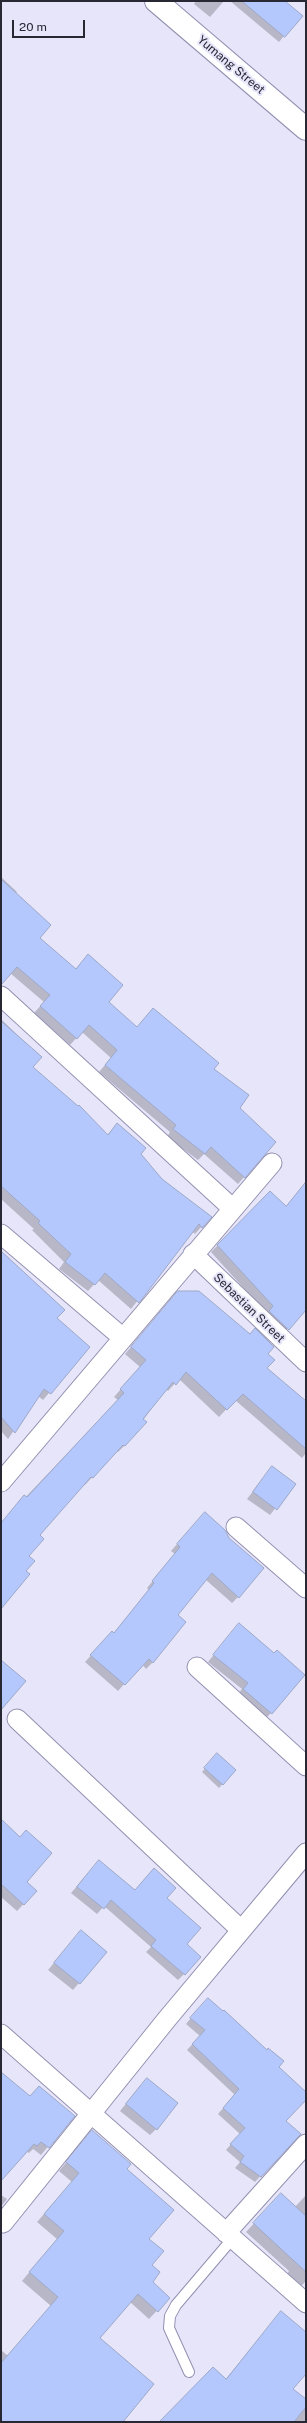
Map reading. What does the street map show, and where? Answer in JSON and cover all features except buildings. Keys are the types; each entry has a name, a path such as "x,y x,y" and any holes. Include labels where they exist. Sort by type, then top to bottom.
{"main road":[{"name":"Yumang Street","path":"161,3 306,129"}],"street":[{"path":"1,996 232,1208"},
{"path":"3,1475 123,1338 192,1254 272,1163"},
{"path":"1,1234 123,1338"},
{"name":"Sebastian Street","path":"192,1254 306,1362"},
{"path":"236,1527 306,1588"},
{"path":"197,1667 306,1766"},
{"path":"17,1719 241,1930"},
{"path":"3,2223 90,2114 306,1853"},
{"path":"1,2034 306,2303"},
{"path":"230,2235 306,2144"}],"lane":[{"path":"189,2372 169,2328 170,2316 176,2305 230,2235"}]}
